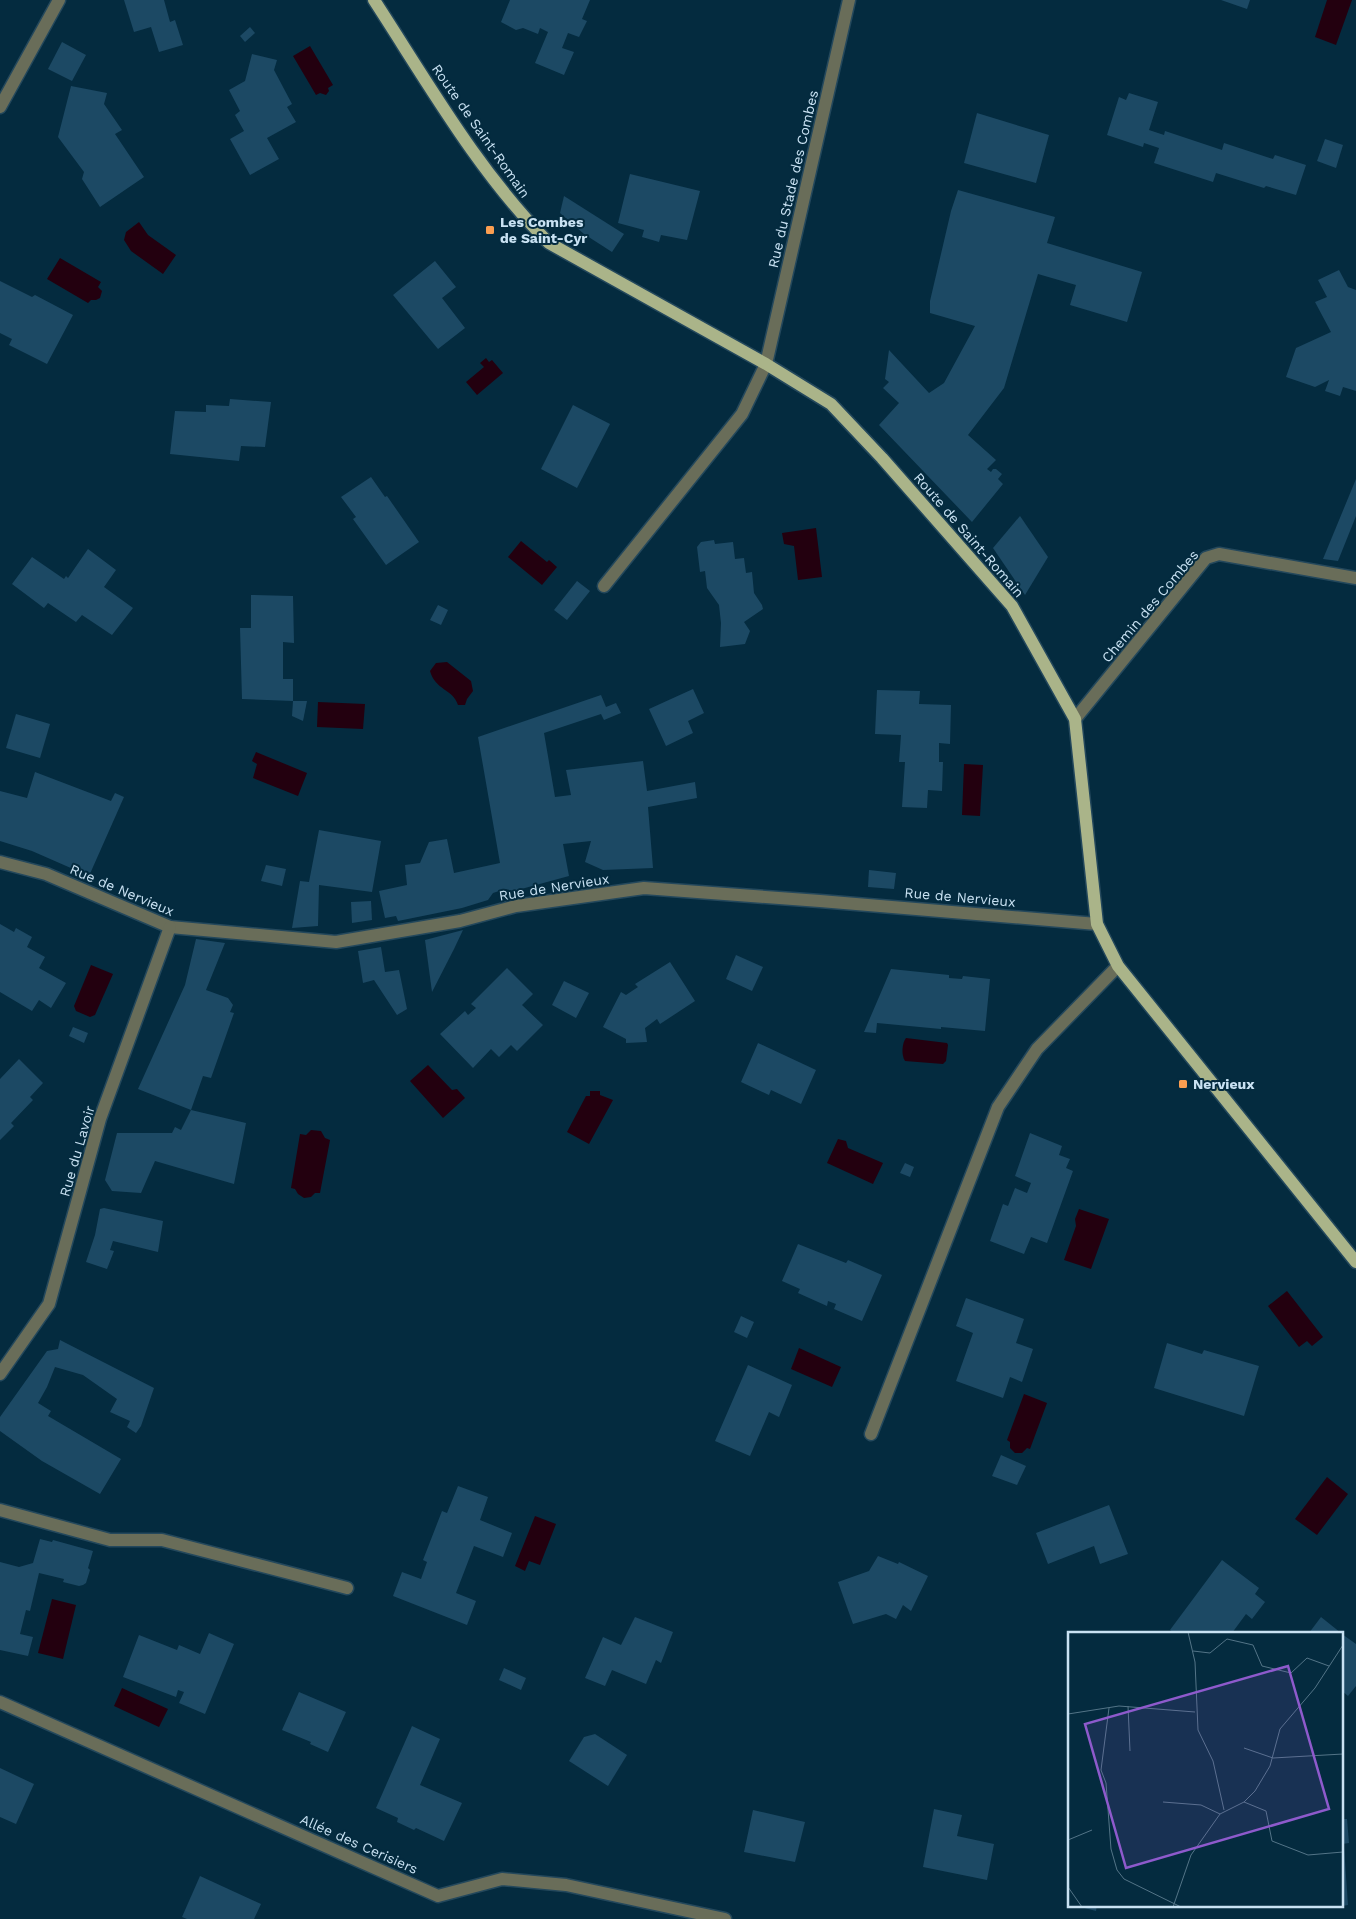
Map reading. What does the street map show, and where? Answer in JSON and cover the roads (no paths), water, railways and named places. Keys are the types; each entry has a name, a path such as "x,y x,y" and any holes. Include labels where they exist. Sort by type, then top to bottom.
{"main road":[{"name":"Route de Saint-Romain","path":"374,0 456,126 503,191 530,224 549,243 766,364 831,404 882,458 1012,606 1075,719 1097,924 1118,966 1356,1262"}],"street":[{"path":"0,107 59,0"},
{"name":"Rue du Stade des Combes","path":"604,586 742,414 766,364 849,0"},
{"name":"Chemin des Combes","path":"1075,719 1206,558 1219,554 1356,578"},
{"name":"Rue de Nervieux","path":"0,862 46,874 170,927 336,942 460,921 516,906 644,888 1097,924"},
{"name":"Rue du Lavoir","path":"0,1374 49,1304 100,1119 170,927"},
{"path":"871,1434 998,1107 1037,1050 1118,966"},
{"path":"0,1510 110,1540 162,1540 347,1588"},
{"name":"Allée des Cerisiers","path":"0,1702 438,1896 502,1878 566,1885 725,1919"}],"place":[{"name":"Les Combes de Saint-Cyr","path":"490,230"},
{"name":"Nervieux","path":"1183,1084"}]}
